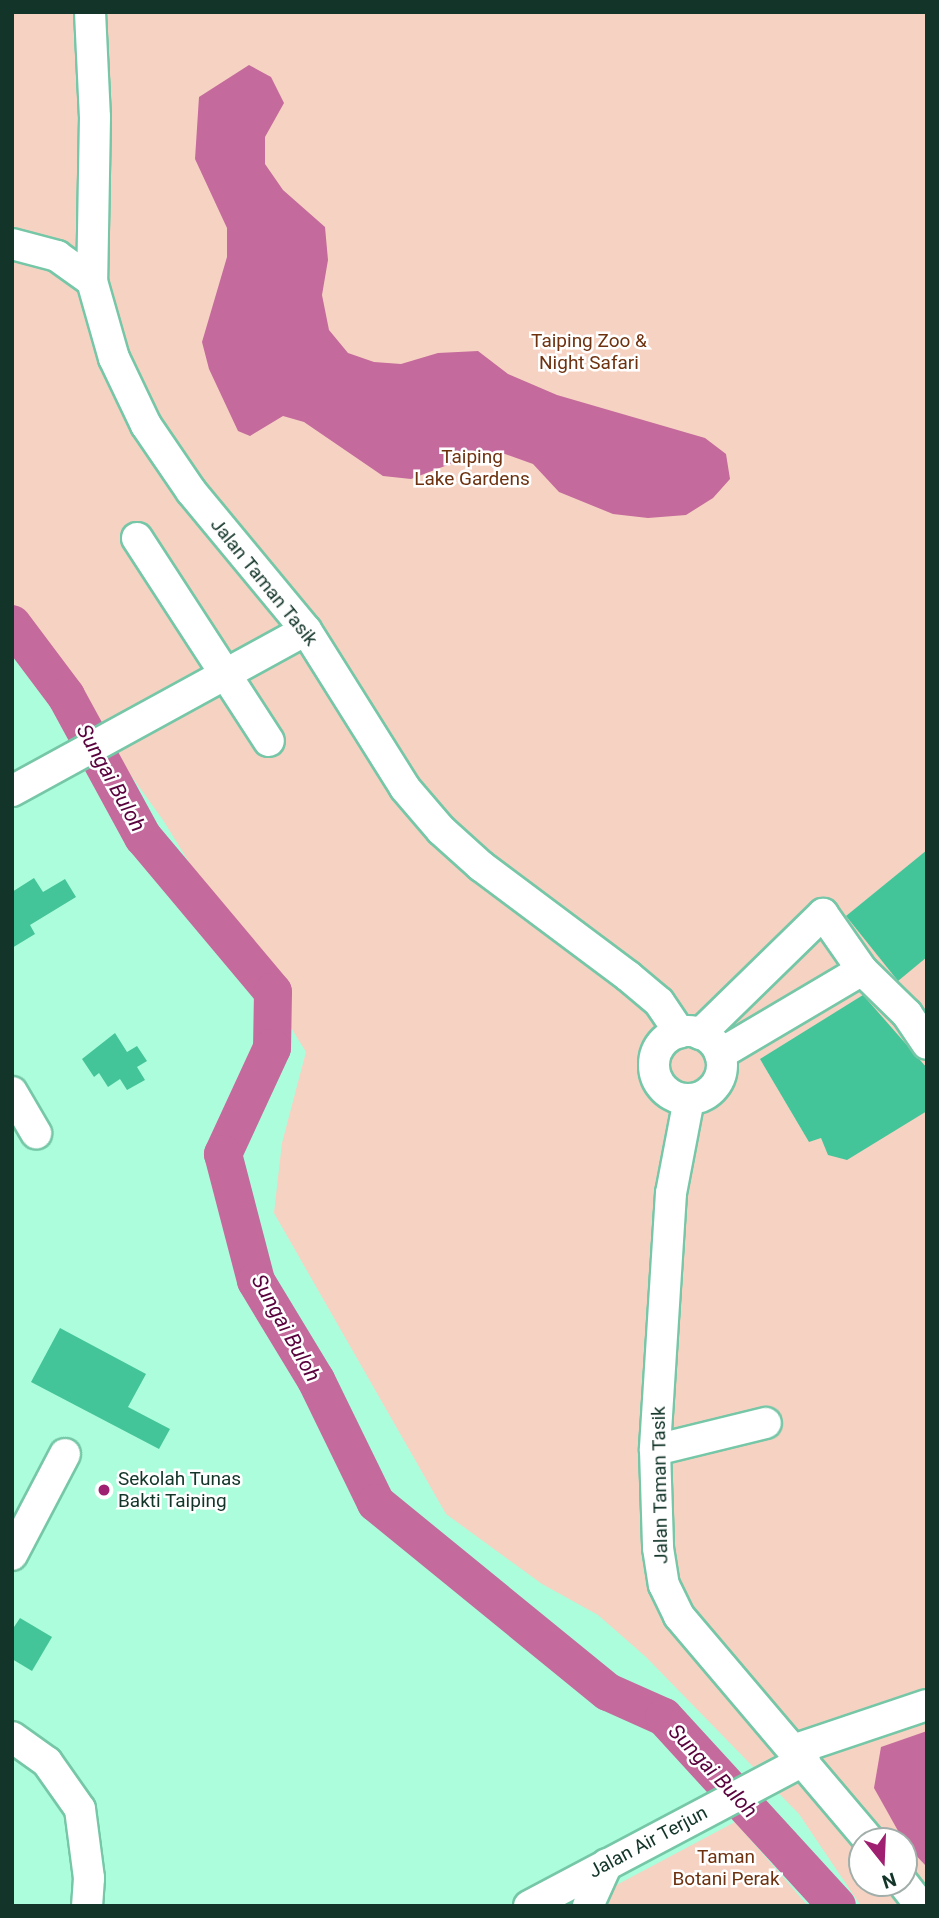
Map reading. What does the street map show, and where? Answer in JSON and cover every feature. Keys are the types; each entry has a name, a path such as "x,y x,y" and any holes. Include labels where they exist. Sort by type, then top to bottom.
{"street":[{"name":"Jalan Taman Tasik","path":"90,12 95,117 92,281 114,358 146,425 191,491 306,630 405,788 441,830 481,866 628,976 700,1040"},
{"path":"12,244 57,256 92,281"},
{"path":"137,538 269,741"},
{"path":"12,791 306,630"},
{"path":"700,1040 823,914 862,970 907,1014 927,1044"},
{"path":"700,1040 716,1084 689,1099 668,1093 656,1075 657,1054 700,1040 862,970"},
{"path":"12,1092 36,1133"},
{"name":"Jalan Taman Tasik","path":"689,1099 671,1193 655,1450 658,1548 664,1585 679,1616 801,1754 859,1827"},
{"path":"655,1450 766,1423"},
{"path":"12,1555 65,1454"},
{"name":"Jalan Air Terjun","path":"529,1906 773,1776 801,1754 927,1705"},
{"path":"12,1737 47,1762 80,1810 89,1878 88,1906"},
{"path":"588,1906 607,1864"}],"green space":[{"name":"Taiping Lake Gardens","path":"12,12 927,12 927,1906 861,1906 855,1897 918,1897 918,1827 848,1827 848,1887 799,1814 646,1657 598,1615 542,1584 446,1514 274,1213 282,1143 306,1052 163,820 12,610"},
{"name":"Taman Botani Perak","path":"735,1822 808,1906 577,1906"}],"shaded area":[{"path":"249,65 271,77 284,103 265,137 265,164 283,190 325,227 328,260 322,295 329,330 348,353 374,362 401,364 438,353 478,351 508,374 557,395 705,438 726,454 730,479 713,498 686,515 648,518 613,514 559,492 533,464 505,454 484,451 411,479 383,476 304,422 283,416 250,436 238,431 209,369 202,342 227,257 227,228 195,159 199,97"},
{"path":"927,1731 927,1867 918,1858 918,1827 896,1827 874,1788 881,1747"}],"building":[{"path":"927,850 927,957 898,981 846,916"},
{"path":"34,878 43,892 65,879 76,897 30,925 35,934 12,948 12,892"},
{"path":"863,995 927,1068 927,1111 847,1160 828,1155 821,1138 809,1142 760,1059"},
{"path":"115,1033 127,1052 137,1046 147,1061 137,1067 145,1080 127,1090 120,1079 108,1087 99,1073 94,1077 82,1059"},
{"path":"60,1328 146,1374 128,1407 170,1429 159,1449 31,1382"},
{"path":"20,1618 52,1637 32,1671 12,1659 12,1630"}],"waterway":[{"name":"Sungai Buloh","path":"12,624 66,696 143,837 273,992 272,1048 223,1154 256,1281 316,1380 376,1503 608,1692 664,1717 837,1906"}],"place":[{"name":"Sekolah Tunas Bakti Taiping","path":"104,1490"}],"park label":[{"name":"Taiping Zoo & Night Safari","path":"589,352"}]}
